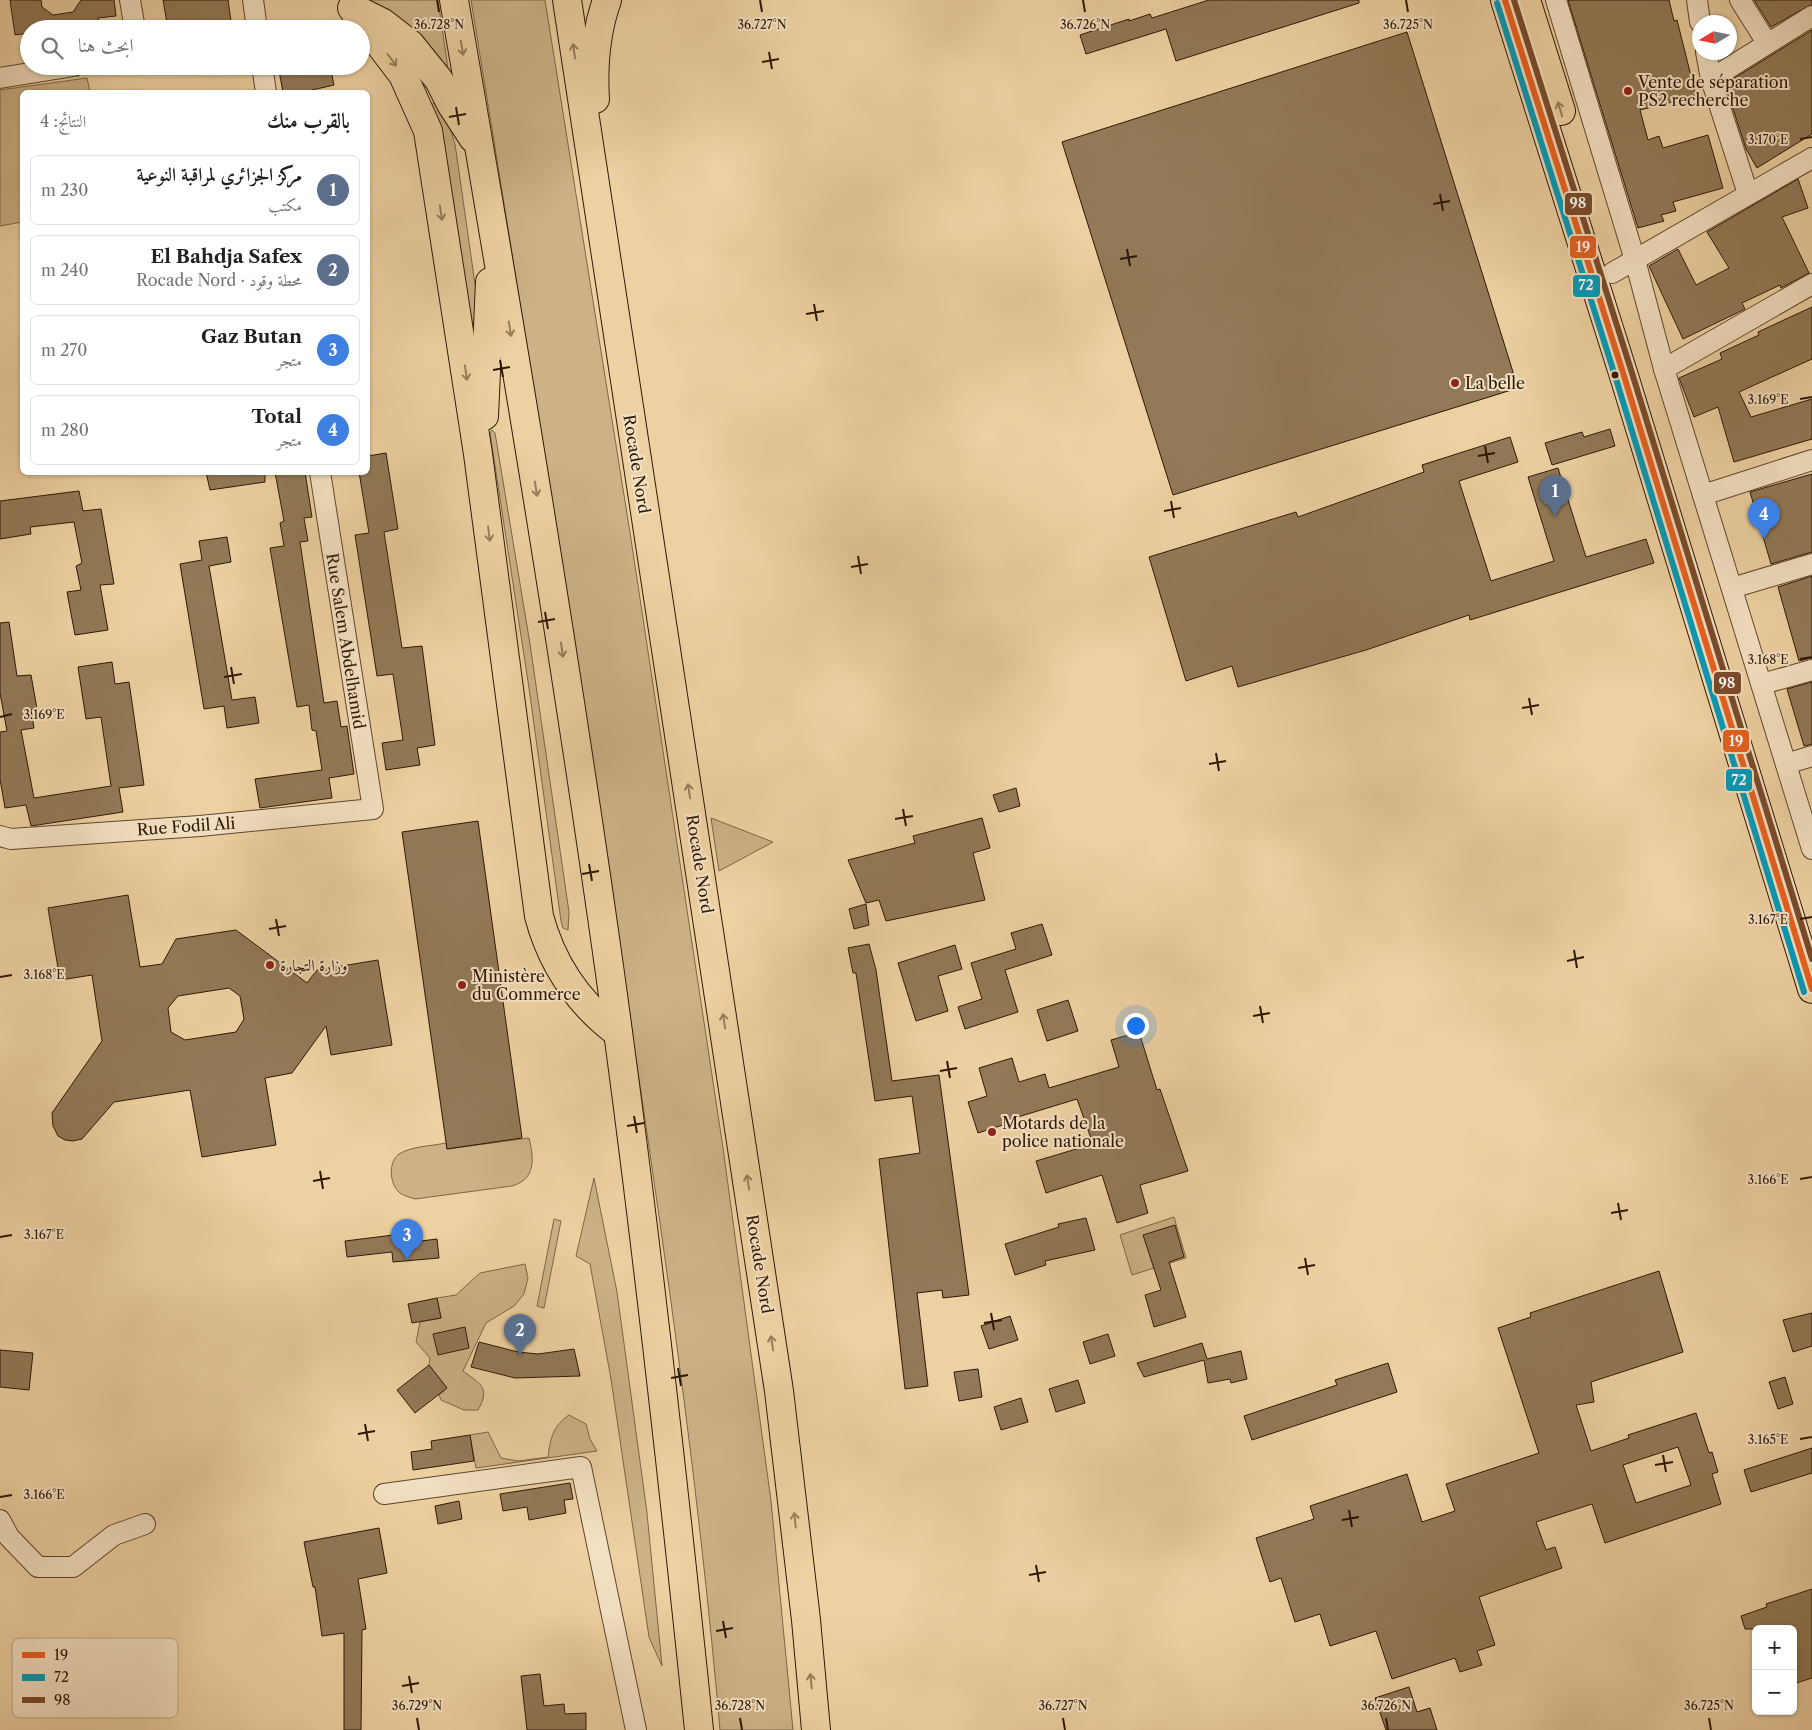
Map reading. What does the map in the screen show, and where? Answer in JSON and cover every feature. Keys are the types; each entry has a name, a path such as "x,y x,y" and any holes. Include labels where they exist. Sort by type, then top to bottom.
{"highway":[{"path":"454,0 553,587 618,1033 675,1492 699,1730"},
{"name":"Rocade Nord","path":"567,0 604,255 704,884 779,1391 805,1610 816,1730"},
{"path":"604,255 595,68 600,27 607,0"},
{"path":"1505,0 1627,385 1812,989"},
{"path":"1526,0 1612,273 1812,925"},
{"path":"345,4 383,23 410,44 439,80 451,104 479,147"},
{"path":"345,4 358,20"},
{"path":"370,34 403,74 428,131 478,454 539,916 545,938 564,977 589,1009 618,1033"},
{"path":"478,454 484,416 492,223"}],"street":[{"path":"130,0 133,20"},
{"path":"253,0 256,20"},
{"path":"1556,0 1635,260 1664,369 1812,849"},
{"path":"1697,0 1699,15"},
{"path":"1740,0 1767,43"},
{"path":"1711,79 1812,16"},
{"path":"1707,60 1711,79 1748,194"},
{"path":"0,78 20,75"},
{"path":"263,75 266,90"},
{"path":"1612,273 1812,158"},
{"path":"1664,369 1812,284"},
{"path":"1703,495 1812,460"},
{"name":"Rue Salem Abdelhamid","path":"320,475 373,809"},
{"path":"1732,588 1812,564"},
{"path":"1762,684 1812,670"},
{"path":"1786,764 1812,756"},
{"name":"Rue Fodil Ali","path":"0,836 11,840 200,826 373,809"},
{"path":"384,1494 581,1467 636,1730"},
{"path":"0,1520 9,1537 38,1568 74,1566 114,1535 145,1524"}],"shaded area":[{"path":"364,0 438,0 450,82"},
{"path":"471,0 545,0 631,539 723,1148 771,1501 793,1730 720,1730 690,1445 651,1161 568,608"},
{"path":"87,78 90,90 20,90 20,222 0,226 0,90"},
{"path":"434,103 440,105 446,116 455,144 483,340 470,350 428,107"},
{"path":"492,430 495,433 530,644 569,912 568,930 563,928 561,921 529,688 490,433"},
{"path":"711,818 773,842 719,871"},
{"path":"529,1138 532,1161 529,1173 520,1183 512,1186 415,1199 400,1193 392,1179 391,1173 395,1158 410,1149 446,1143 447,1149"},
{"path":"594,1178 617,1292 647,1513 662,1666 649,1637 611,1379 590,1264 576,1256"},
{"path":"1174,1217 1186,1258 1132,1275 1120,1235"},
{"path":"554,1219 561,1221 544,1308 537,1306"},
{"path":"525,1264 528,1278 524,1294 514,1306 486,1323 463,1371 482,1387 484,1396 478,1410 464,1410 441,1400 439,1395 447,1388 429,1365 430,1358 416,1342 420,1322 441,1318 437,1298 456,1295 480,1273"},
{"path":"569,1415 586,1424 590,1439 597,1451 476,1468 470,1435 488,1432 501,1458 518,1461 548,1457 553,1433"}],"building":[{"path":"10,0 41,0 42,7 53,15 73,12 81,0 114,0 116,16 98,18 98,20 20,20 20,34 15,35"},
{"path":"163,0 228,0 231,20 166,20"},
{"path":"1209,0 1359,0 1359,3 1176,61 1166,29 1086,54 1080,35 1129,19 1129,21 1150,14 1152,18"},
{"path":"1568,0 1669,0 1674,21 1677,20 1696,96 1640,110 1648,140 1659,136 1663,148 1708,135 1723,188 1673,202 1676,211 1661,215 1664,221 1638,228"},
{"path":"1754,0 1812,0 1812,4 1771,27"},
{"path":"1812,30 1812,134 1757,168 1746,149 1725,84"},
{"path":"1407,32 1518,388 1173,495 1062,142"},
{"path":"280,75 332,75 334,85 312,90 283,90"},
{"path":"1798,179 1808,208 1782,217 1809,273 1781,288 1780,285 1742,303 1745,309 1683,339 1649,266 1678,249 1696,285 1729,268 1707,232"},
{"path":"1812,307 1812,359 1739,392 1751,417 1812,399 1812,439 1734,462 1718,407 1694,417 1679,378 1722,359 1720,353 1759,335 1758,332"},
{"path":"1610,429 1615,446 1552,465 1545,443 1582,432 1584,437"},
{"path":"1510,437 1518,462 1459,481 1491,581 1554,561 1528,477 1558,468 1586,557 1646,539 1654,563 1470,620 1469,615 1366,650 1238,687 1232,666 1186,681 1149,557 1296,512 1298,517 1424,472 1422,465"},
{"path":"386,453 398,529 384,532 402,648 422,646 435,745 417,748 420,765 386,770 382,743 403,740 393,674 377,676 355,535 369,533 359,475 370,475 370,456"},
{"path":"1812,474 1812,552 1771,564 1750,492"},
{"path":"207,475 265,475 265,482 210,490"},
{"path":"276,475 305,475 312,517 304,518 308,541 300,542 324,703 337,701 341,727 347,726 354,774 329,778 332,798 260,808 255,779 322,770 316,731 312,730 309,705 297,707 270,548 284,546 280,523 284,521"},
{"path":"79,491 83,511 101,509 114,584 100,585 108,630 75,635 67,592 81,590 76,566 82,563 74,522 30,527 31,534 0,539 0,501"},
{"path":"227,537 231,562 209,566 232,700 255,697 259,723 227,728 224,706 204,709 180,564 202,560 199,541"},
{"path":"1812,576 1812,658 1799,661 1778,587"},
{"path":"9,622 17,676 31,675 37,709 31,710 34,728 21,730 34,798 111,786 101,717 86,719 78,667 112,662 115,684 129,682 144,785 119,788 123,812 31,826 26,805 5,808 0,779 0,732 7,731 0,693 0,623"},
{"path":"1812,682 1812,744 1804,746 1787,689"},
{"path":"1016,788 1020,806 999,812 993,795"},
{"path":"982,818 990,848 973,853 985,900 886,921 879,900 866,903 848,860 915,843 913,836"},
{"name":"Ministère du Commerce","path":"478,821 522,1138 447,1149 402,832"},
{"path":"128,895 140,967 162,964 176,939 236,930 307,983 317,970 378,960 392,1045 331,1055 326,1026 292,1073 265,1078 276,1145 202,1157 190,1090 114,1102 82,1139 65,1140 58,1136 53,1126 52,1113 102,1041 92,975 60,980 48,908","holes":["229,988 240,996 244,1019 236,1032 185,1040 171,1032 168,1008 178,996"]},
{"path":"866,904 869,925 854,929 849,909"},
{"path":"1042,924 1052,955 1005,970 1018,1012 965,1029 958,1007 982,999 971,963 1016,949 1011,933"},
{"path":"869,944 876,970 892,1081 939,1075 969,1295 943,1298 942,1290 917,1293 928,1386 905,1389 879,1159 920,1153 912,1096 875,1101 856,973 853,973 848,948"},
{"path":"955,945 962,969 938,976 948,1011 916,1021 898,963"},
{"path":"1068,1000 1078,1031 1047,1041 1037,1010"},
{"path":"1139,1032 1157,1090 1160,1089 1188,1171 1140,1185 1148,1213 1117,1223 1102,1175 1046,1193 1036,1161 1093,1144 1077,1099 1008,1120 1009,1123 978,1133 968,1102 987,1096 979,1068 1012,1058 1019,1082 1045,1074 1049,1088 1119,1067 1111,1040"},
{"path":"1086,1218 1095,1250 1045,1261 1046,1265 1015,1275 1005,1244 1059,1227 1058,1224"},
{"path":"1175,1225 1184,1257 1169,1262 1186,1317 1154,1327 1145,1295 1161,1290 1143,1235"},
{"path":"410,1233 413,1242 437,1239 439,1258 393,1262 392,1252 347,1257 345,1241"},
{"path":"1659,1271 1683,1352 1591,1382 1594,1402 1576,1405 1591,1451 1629,1438 1628,1435 1696,1413 1709,1453 1712,1452 1718,1472 1712,1474 1721,1504 1605,1543 1592,1504 1536,1522 1546,1550 1555,1547 1562,1568 1479,1597 1495,1645 1477,1651 1482,1665 1460,1672 1455,1658 1392,1679 1376,1631 1330,1646 1320,1614 1295,1622 1281,1578 1270,1582 1256,1538 1314,1519 1310,1506 1407,1474 1422,1522 1455,1511 1446,1484 1539,1453 1498,1328 1531,1317 1530,1313","holes":["1678,1447 1691,1485 1636,1503 1623,1465"]},
{"path":"437,1298 441,1318 412,1323 408,1304"},
{"path":"1812,1313 1812,1346 1793,1352 1783,1320"},
{"path":"1010,1316 1018,1340 989,1349 981,1326"},
{"path":"465,1327 469,1348 438,1355 433,1334"},
{"path":"1108,1334 1115,1356 1090,1364 1083,1342"},
{"path":"479,1342 518,1352 538,1354 574,1349 580,1376 515,1378 471,1367"},
{"path":"1202,1343 1207,1359 1241,1351 1247,1379 1231,1383 1230,1379 1208,1383 1204,1360 1144,1377 1137,1363"},
{"path":"0,1350 33,1353 29,1390 0,1387"},
{"path":"1388,1363 1397,1392 1252,1440 1244,1416 1337,1385 1335,1380"},
{"path":"429,1365 447,1388 415,1413 397,1390"},
{"path":"978,1369 982,1397 959,1401 954,1372"},
{"path":"1785,1377 1793,1404 1778,1409 1769,1382"},
{"path":"1078,1380 1085,1403 1056,1412 1049,1389"},
{"path":"1021,1398 1028,1422 1001,1430 994,1407"},
{"path":"470,1435 474,1461 413,1470 411,1452 432,1449 431,1441"},
{"path":"1812,1448 1812,1473 1751,1492 1744,1470"},
{"path":"570,1483 573,1499 564,1500 566,1513 529,1520 527,1507 503,1511 500,1494"},
{"path":"459,1501 462,1519 438,1524 435,1506"},
{"path":"379,1528 387,1573 358,1579 366,1629 362,1630 361,1730 344,1730 344,1633 322,1636 315,1587 313,1587 304,1542"},
{"path":"1812,1589 1812,1678 1797,1683 1797,1625 1752,1625 1752,1629 1745,1629 1741,1616 1767,1607 1766,1604"},
{"path":"540,1674 544,1706 564,1704 565,1714 586,1713 586,1730 527,1730 521,1676"},
{"path":"1409,1687 1417,1712 1430,1708 1437,1730 1386,1730 1375,1698"}],"transit line":[{"name":"19","path":"1505,0 1624,376 1812,989"},
{"name":"98","path":"1514,0 1632,373 1812,959"},
{"name":"72","path":"1497,3 1616,379 1804,992"}],"place":[{"name":"Vente de séparation PS2 recherche","path":"1628,91"},
{"name":"La belle","path":"1455,383"},
{"name":"مركز الجزائري لمراقبة النوعية","path":"1555,516"},
{"name":"Total","path":"1764,539"},
{"name":"وزارة التجارة","path":"270,965"},
{"name":"Ministère du Commerce","path":"462,985"},
{"name":"Motards de la police nationale","path":"992,1132"},
{"name":"Gaz Butan","path":"407,1260"},
{"name":"El Bahdja Safex","path":"520,1355"}]}
